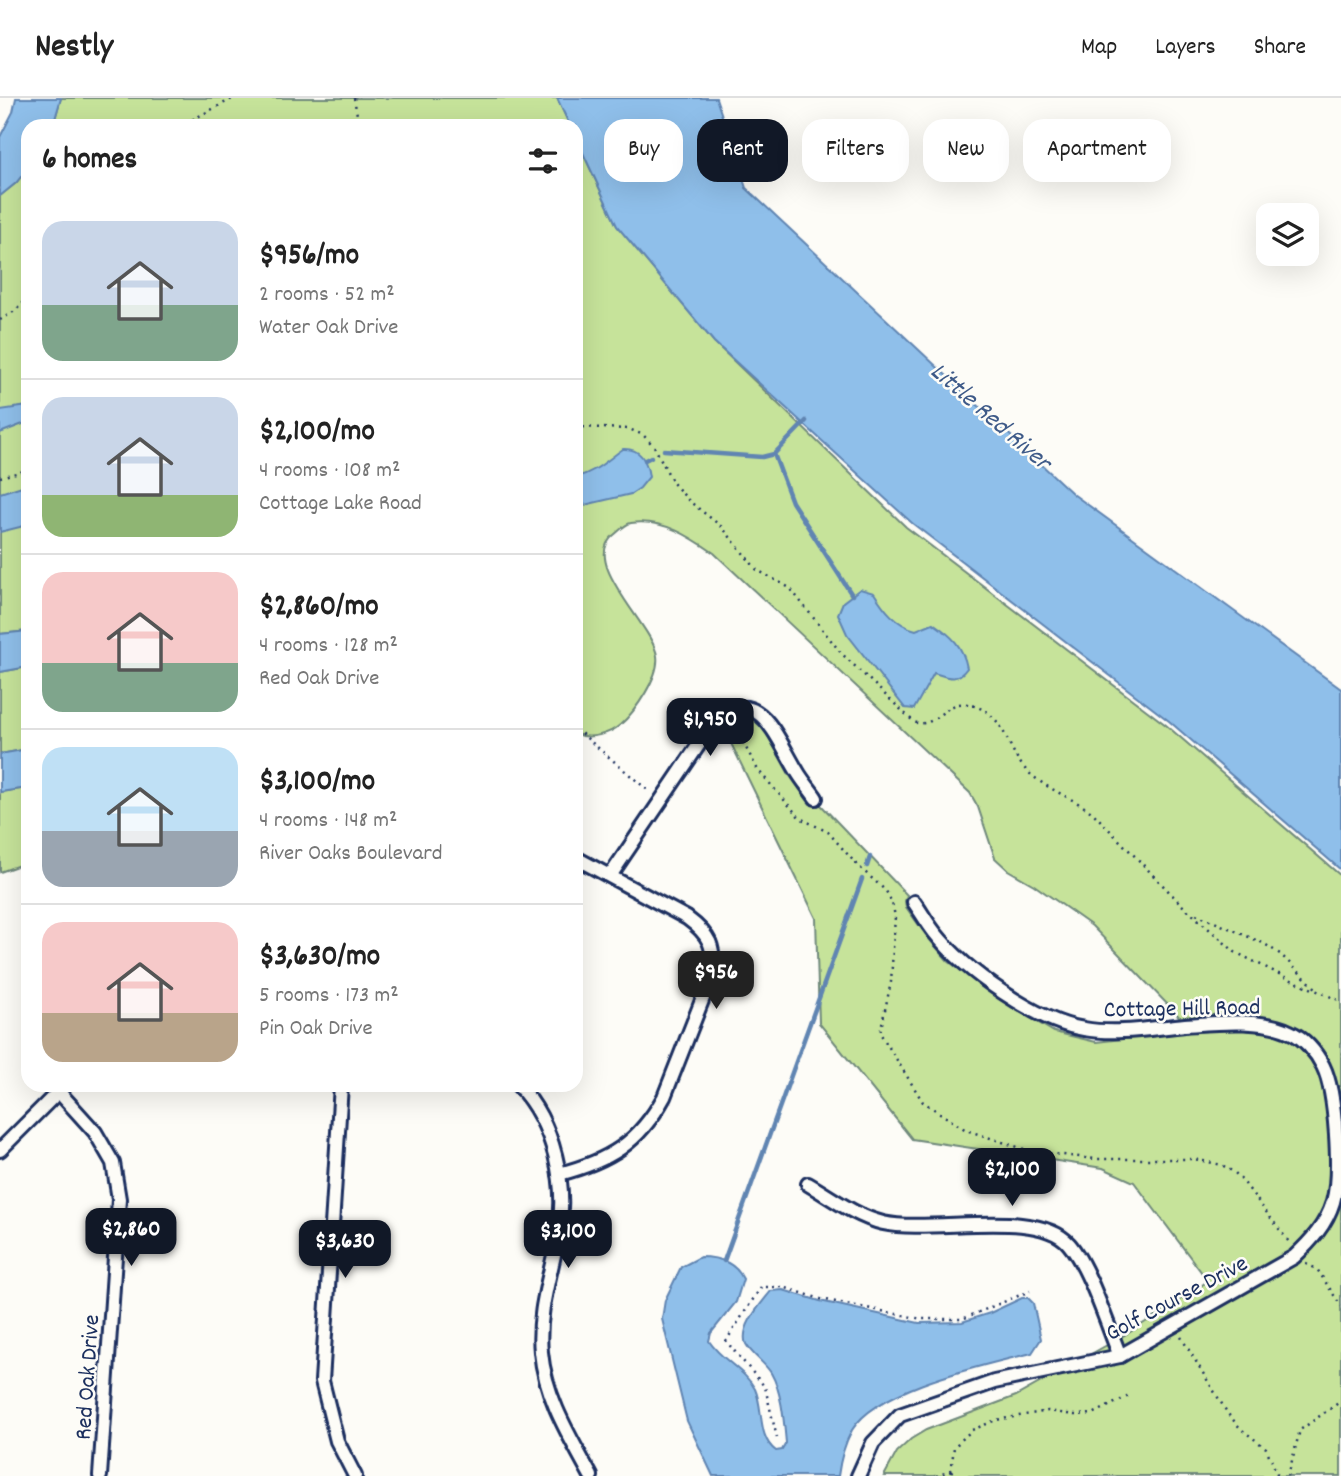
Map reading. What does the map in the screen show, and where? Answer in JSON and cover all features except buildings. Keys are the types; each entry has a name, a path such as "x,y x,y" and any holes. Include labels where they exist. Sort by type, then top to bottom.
{"street":[{"path":"610,876 710,729 726,713 741,708 762,714 771,723 798,773 816,798"},
{"path":"559,1174 588,1167 610,1156 626,1145 646,1125 664,1097 712,975 710,941 701,928 583,862"},
{"name":"Cottage Hill Road","path":"914,902 935,933 953,953 999,989 1055,1022 1084,1029 1121,1031 1206,1024 1268,1024 1291,1032 1312,1049 1323,1066 1329,1083 1338,1181"},
{"path":"0,1150 58,1092"},
{"name":"Red Oak Drive","path":"65,1092 95,1132 113,1163 119,1199 100,1476"},
{"path":"341,1092 323,1381 337,1441 355,1476"},
{"path":"524,1092 548,1133 559,1174 559,1233 543,1305 541,1352 545,1378 552,1402 591,1476"},
{"name":"Golf Course Drive","path":"858,1476 873,1443 900,1416 994,1382 1120,1356 1298,1253 1326,1220 1338,1181"},
{"path":"808,1184 856,1213 883,1223 913,1227 1025,1224 1048,1229 1069,1243 1084,1269 1120,1356"}],"path":[{"path":"194,119 234,98"},
{"path":"354,98 358,119"},
{"path":"0,320 21,305"},
{"path":"583,427 629,429 643,435 654,446 673,483 722,527 757,569 790,588 841,653 914,722 928,724 950,706 963,703 981,708 992,715 1001,725 1024,768 1041,783 1094,814 1182,905 1235,951 1341,1001"},
{"path":"0,477 21,472"},
{"path":"726,713 758,771 782,798 800,818 828,832 857,865 886,891 895,916 891,982 880,1033 923,1102 966,1130 1030,1152 1095,1159 1194,1158 1222,1165 1235,1173 1245,1184 1306,1264 1318,1272 1341,1306"},
{"path":"583,735 660,801"},
{"path":"1193,913 1264,943 1280,954 1322,994"},
{"path":"777,1438 765,1387 726,1340 761,1287 783,1287 821,1299 922,1319 962,1319 1030,1291"},
{"path":"1173,1325 1228,1414 1241,1429 1266,1448 1278,1476"},
{"path":"951,1471 954,1447 972,1430 996,1419 1048,1411 1074,1415 1093,1414 1131,1395"},
{"path":"1288,1476 1300,1430 1341,1401"},
{"path":"936,1476 951,1471"},
{"path":"951,1471 956,1476"}],"green space":[{"path":"61,98 557,98 567,119 55,119"},
{"path":"583,153 617,226 714,342 906,527 1166,725 1341,876 1341,1476 884,1476 897,1452 911,1439 926,1430 1016,1396 1132,1331 1208,1281 1134,1182 1103,1168 912,1139 819,1023 816,918 724,729 734,719 750,716 763,727 790,776 810,804 821,805 907,895 906,907 948,961 1002,1001 1054,1032 1096,1042 1193,1031 1092,926 1008,870 995,858 978,807 970,793 714,553 676,530 654,523 631,523 614,535 606,547 605,561 611,577 653,643 657,664 651,683 633,712 611,731 583,736"},
{"path":"21,177 21,632 0,634 0,196"},
{"path":"21,668 21,750 0,754 0,672"},
{"path":"21,789 21,864 0,872 0,792"}],"water":[{"path":"16,98 61,98 55,119 21,119 21,177 0,196 0,137 13,112"},
{"path":"557,98 716,98 723,119 697,119 697,182 744,182 746,188 1073,494 1341,689 1341,870 1169,721 912,523 714,342 617,226 583,153 583,119 567,119"},
{"path":"21,407 21,425 0,433 0,410"},
{"path":"623,449 629,449 642,457 649,477 631,494 583,505 583,475"},
{"path":"21,486 21,527 0,532 0,493"},
{"path":"860,589 874,593 891,616 909,628 916,630 933,623 940,628 959,648 967,668 952,678 934,673 914,709 905,708 847,634 838,614 843,602"},
{"path":"21,632 21,668 0,672 0,634"},
{"path":"21,750 21,789 0,792 0,754"},
{"path":"700,1257 725,1262 735,1268 743,1279 736,1302 711,1333 709,1341 751,1382 758,1397 763,1431 776,1451 782,1450 786,1443 778,1389 771,1373 746,1344 745,1337 748,1323 771,1291 783,1290 919,1323 962,1322 1028,1298 1033,1303 1041,1339 1032,1353 934,1380 908,1390 865,1415 852,1430 847,1441 838,1476 713,1476 687,1421 662,1319 665,1300 681,1267"}],"waterway":[{"path":"664,450 762,457 774,454 806,421"},
{"path":"774,454 792,502 852,595"},
{"path":"645,460 651,457"},
{"path":"867,866 870,857"},
{"path":"724,1261 862,879"}],"water label":[{"name":"Little Red River","path":"992,415"}]}
